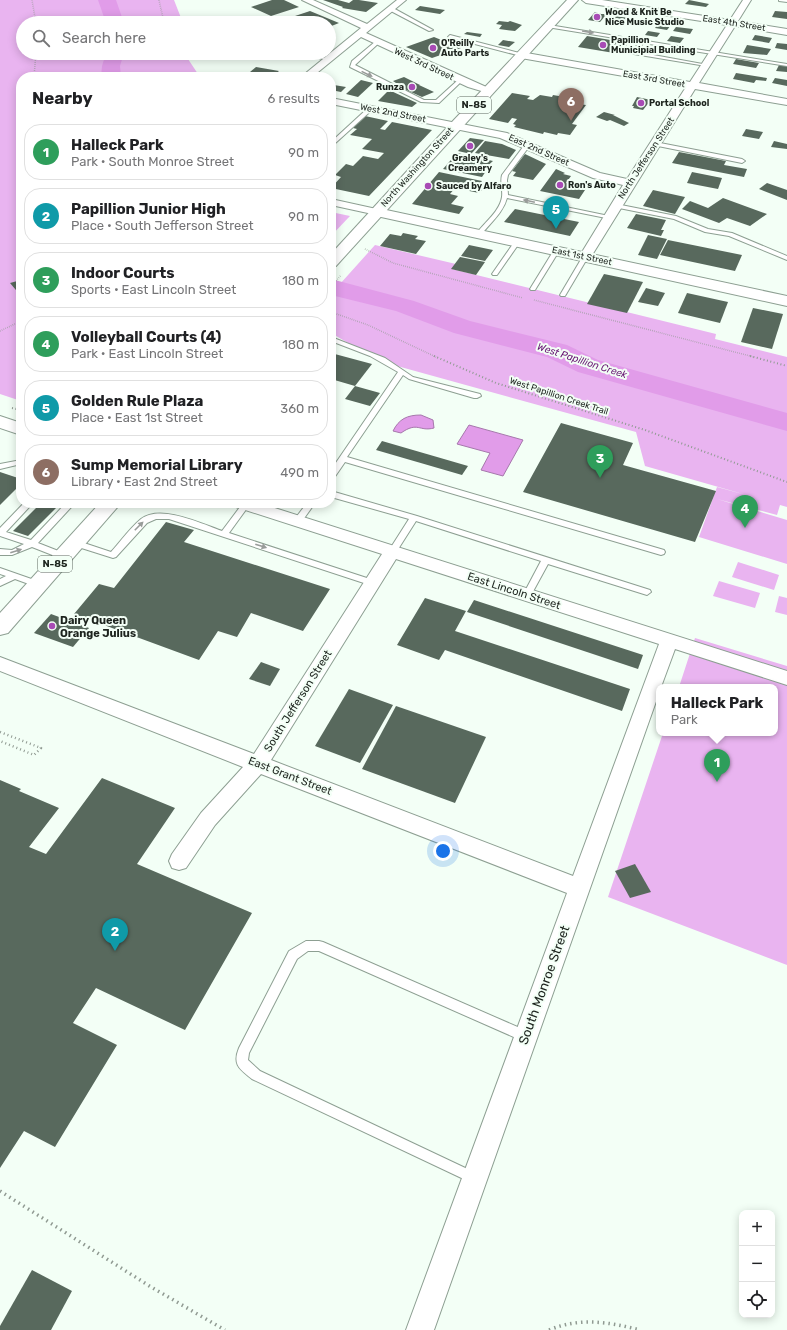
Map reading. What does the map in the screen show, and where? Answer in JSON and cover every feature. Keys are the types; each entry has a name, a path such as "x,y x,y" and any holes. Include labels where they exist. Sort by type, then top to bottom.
{"main road":[{"name":"North Washington Street","path":"377,212 488,90 573,0"},
{"name":"East 1st Street","path":"377,212 787,301"},
{"name":"N-85","path":"336,258 377,212"},
{"path":"0,422 16,427"},
{"name":"N-85","path":"0,627 106,508"}],"street":[{"name":"West 3rd Street","path":"306,0 336,16"},
{"path":"336,53 402,0"},
{"name":"East 4th Street","path":"586,0 608,2 787,32"},
{"name":"North Jefferson Street","path":"585,257 630,183 747,0"},
{"name":"West 3rd Street","path":"336,16 364,31 378,42 460,80 488,90"},
{"name":"East 3rd Street","path":"521,55 787,102"},
{"path":"312,72 328,60"},
{"name":"West 2nd Street","path":"336,102 456,125"},
{"name":"East 2nd Street","path":"456,125 503,135 528,144 597,176"},
{"path":"597,176 630,183"},
{"path":"597,176 619,201"},
{"path":"336,203 377,212"},
{"name":"East Lincoln Street","path":"256,508 787,678"},
{"name":"South Jefferson Street","path":"179,861 208,819 258,764 392,552"},
{"name":"South Monroe Street","path":"420,1330 669,640"},
{"name":"East Grant Street","path":"0,664 579,888"}],"lane":[{"path":"782,0 787,1"},
{"path":"391,9 431,30"},
{"path":"549,26 787,65"},
{"path":"450,36 521,55"},
{"path":"642,41 634,52 706,65"},
{"path":"378,42 354,62 352,66 423,101 437,102 460,80"},
{"path":"336,140 370,109"},
{"path":"479,234 501,206 505,196 505,175 528,144"},
{"path":"655,144 742,161"},
{"path":"505,196 609,218"},
{"path":"619,201 676,218 708,231 730,234 787,258"},
{"path":"495,274 517,242"},
{"path":"533,289 556,250"},
{"path":"563,295 585,257"},
{"path":"336,341 369,352 402,370 410,378 477,396"},
{"path":"336,469 402,370"},
{"path":"344,459 661,552"},
{"path":"0,467 16,463"},
{"path":"336,495 414,518 647,592"},
{"path":"24,508 0,533 32,544 113,555 137,527 149,518 169,516 373,583"},
{"path":"0,552 9,553 18,551 32,544 66,508"},
{"path":"224,534 241,508"},
{"path":"297,522 307,508"},
{"path":"392,552 414,518"},
{"path":"527,595 546,560"},
{"path":"1,572 37,584"},
{"path":"0,583 14,576"},
{"path":"474,1178 256,1075 242,1063 243,1052 293,955 306,946 319,946 525,1036"}],"path":[{"path":"32,0 35,16"},
{"path":"159,0 162,16"},
{"path":"34,72 35,60"},
{"path":"365,249 394,263 526,298"},
{"path":"534,300 787,366"},
{"name":"West Papillion Creek Trail","path":"336,314 468,372 517,390 644,430 753,471 787,482"},
{"path":"0,331 16,324"},
{"path":"0,732 40,748 34,755 0,741"},
{"path":"0,1191 151,1287 225,1330"},
{"path":"549,1330 579,1321 607,1322 640,1330"}],"shaded area":[{"path":"0,0 174,0 180,16 16,16 16,60 189,60 197,72 16,72 16,399 0,394"},
{"path":"336,213 350,216 336,231"},
{"path":"375,245 456,264 452,269 716,334 715,339 787,357 787,507 780,505 777,515 717,499 787,520 787,564 699,537 717,487 750,496 645,466 636,432 379,361 336,336 336,288"},
{"path":"421,415 433,420 434,428 425,429 415,427 401,433 393,431 398,423 404,418"},
{"path":"469,425 523,440 503,476 481,470 490,453 457,444"},
{"path":"738,562 779,575 774,590 732,577"},
{"path":"719,581 760,593 755,608 713,596"},
{"path":"779,596 787,598 787,615 775,612"},
{"path":"695,638 787,666 787,965 608,897 662,736 778,736 778,684 680,684"}],"building":[{"path":"272,0 284,0 299,7 271,16 251,7"},
{"path":"323,0 338,0 349,3 353,0 359,0 378,3 366,12 342,8 343,7"},
{"path":"689,0 709,4 706,7 685,4"},
{"path":"420,6 445,10 440,14 415,10"},
{"path":"310,11 322,16 295,16"},
{"path":"775,11 787,12 787,19 772,17"},
{"name":"Wood & Knit Be Nice Music Studio","path":"595,12 607,14 600,22 588,20"},
{"path":"615,16 642,20 638,25 614,23 616,21 611,20"},
{"path":"499,21 510,21 522,25 515,31 499,29 502,25 496,24"},
{"path":"659,23 671,25 667,30 655,28"},
{"path":"676,27 693,29 690,34 673,31"},
{"path":"648,31 660,33 657,37 645,35"},
{"path":"467,32 482,34 480,37 464,34"},
{"path":"755,35 772,38 769,43 752,40"},
{"name":"Papillion Municipial Building","path":"587,36 628,43 620,54 578,47"},
{"path":"671,36 684,38 680,43 667,41"},
{"name":"O'Reilly Auto Parts","path":"434,37 461,48 432,58 406,47"},
{"path":"503,40 515,42 509,47 498,45"},
{"path":"777,43 787,44 787,50 775,48"},
{"path":"747,45 771,49 767,55 743,53"},
{"path":"736,59 759,63 756,68 733,64"},
{"path":"779,65 787,66 787,72 776,71"},
{"path":"256,67 279,71 278,72 250,72"},
{"path":"736,73 767,78 766,81 756,80 754,83 733,79"},
{"path":"404,77 434,92 422,97 393,84 396,83 393,81"},
{"path":"775,78 787,80 787,86 772,83"},
{"path":"361,80 373,83 358,97 346,94"},
{"path":"336,85 346,87 341,92 336,91"},
{"path":"389,90 417,103 412,107 378,101"},
{"path":"512,93 530,96 527,99 533,100 540,95 552,97 553,95 570,98 569,100 581,102 579,104 586,105 572,124 577,125 570,135 558,133 557,135 544,132 543,134 514,127 516,125 513,124 517,119 512,118 508,123 489,119"},
{"name":"Portal School","path":"637,97 651,100 643,110 633,108 634,106 632,106"},
{"path":"604,112 615,115 613,115 629,123 624,126 610,120 607,121 596,117"},
{"path":"365,116 388,121 380,129 385,130 392,122 432,130 369,196 336,189 336,182 341,177 336,174 346,164 353,166 363,156 378,159 384,153 362,149 372,139 350,135 357,129 353,128"},
{"path":"746,129 763,132 759,139 742,136"},
{"name":"Graley's Creamery","path":"470,138 484,140 471,154 458,151"},
{"path":"485,141 502,144 516,150 509,159 475,153"},
{"path":"774,141 787,144 787,149 771,147"},
{"path":"679,152 726,161 724,165 747,169 744,177 672,163"},
{"path":"457,153 493,161 483,170 486,171 482,177 443,169"},
{"path":"525,154 546,164 533,180 513,176 516,172 512,171"},
{"name":"Ron's Auto","path":"556,169 565,173 563,174 571,176 566,183 587,187 579,199 540,191"},
{"path":"439,172 482,181 478,186 484,188 479,193 455,188 450,194 458,196 451,204 464,207 459,214 412,204"},
{"path":"692,172 722,178 718,189 687,183"},
{"path":"767,183 787,190 787,200 759,189"},
{"path":"653,190 685,197 675,214 643,206"},
{"path":"723,198 767,214 750,226 727,218 719,223 682,209 690,201 708,208"},
{"path":"515,209 579,222 570,236 504,222"},
{"path":"636,214 666,220 661,230 664,230 661,236 627,228"},
{"path":"403,233 418,236 415,239 426,241 416,254 380,246 390,234 401,236"},
{"path":"648,235 667,239 657,259 638,255"},
{"path":"668,240 742,255 735,271 660,255"},
{"path":"469,245 493,250 485,261 461,256"},
{"path":"460,257 485,262 476,275 451,269"},
{"path":"604,274 643,282 627,313 587,304"},
{"path":"16,281 16,290 10,283"},
{"path":"646,288 665,293 658,306 638,302"},
{"path":"687,293 728,302 720,323 678,313"},
{"path":"753,308 783,314 772,349 741,342"},
{"path":"336,354 372,364 355,386 336,380"},
{"path":"355,386 380,393 370,406 345,399"},
{"path":"561,423 633,443 623,465 716,491 695,542 523,492"},
{"path":"382,441 468,466 462,475 376,450"},
{"path":"0,472 16,477 16,489 0,505"},
{"path":"36,508 56,508 28,536 13,531"},
{"path":"166,522 194,530 184,542 330,589 303,631 251,613 237,637 218,631 199,660 74,614 99,584 114,588"},
{"path":"425,598 466,611 455,631 630,689 622,711 445,650 439,660 397,645"},
{"path":"474,600 643,655 638,669 467,612"},
{"path":"51,614 89,628 73,647 34,633"},
{"path":"261,662 280,669 270,686 249,679"},
{"path":"349,689 393,705 360,763 315,746"},
{"path":"396,706 486,737 455,803 362,769"},
{"path":"102,778 175,808 137,864 252,913 185,1030 96,988 73,1023 117,1045 55,1147 24,1131 0,1168 0,780 21,789 19,791 59,808 29,847 46,854"},
{"path":"635,864 651,892 630,898 615,871"},
{"path":"32,1270 72,1291 51,1330 0,1330 0,1326"}],"waterway":[{"name":"West Papillion Creek","path":"107,0 113,16"},
{"name":"West Papillion Creek","path":"111,72 113,60"},
{"name":"West Papillion Creek","path":"336,288 405,306 463,327 496,334 557,351 588,366 787,422"}],"place":[{"name":"Wood & Knit Be Nice Music Studio","path":"597,17"},
{"name":"Papillion Municipial Building","path":"603,45"},
{"name":"O'Reilly Auto Parts","path":"433,48"},
{"name":"Runza","path":"412,87"},
{"name":"Portal School","path":"641,103"},
{"name":"Sump Memorial Library","path":"571,121"},
{"name":"Graley's Creamery","path":"470,146"},
{"name":"Ron's Auto","path":"560,185"},
{"name":"Sauced by Alfaro","path":"428,186"},
{"name":"Golden Rule Plaza","path":"556,229"},
{"name":"Indoor Courts","path":"600,478"},
{"name":"Volleyball Courts (4)","path":"745,528"},
{"name":"Dairy Queen Orange Julius","path":"52,626"},
{"name":"Halleck Park","path":"717,782"},
{"name":"Papillion Junior High","path":"115,951"}]}
